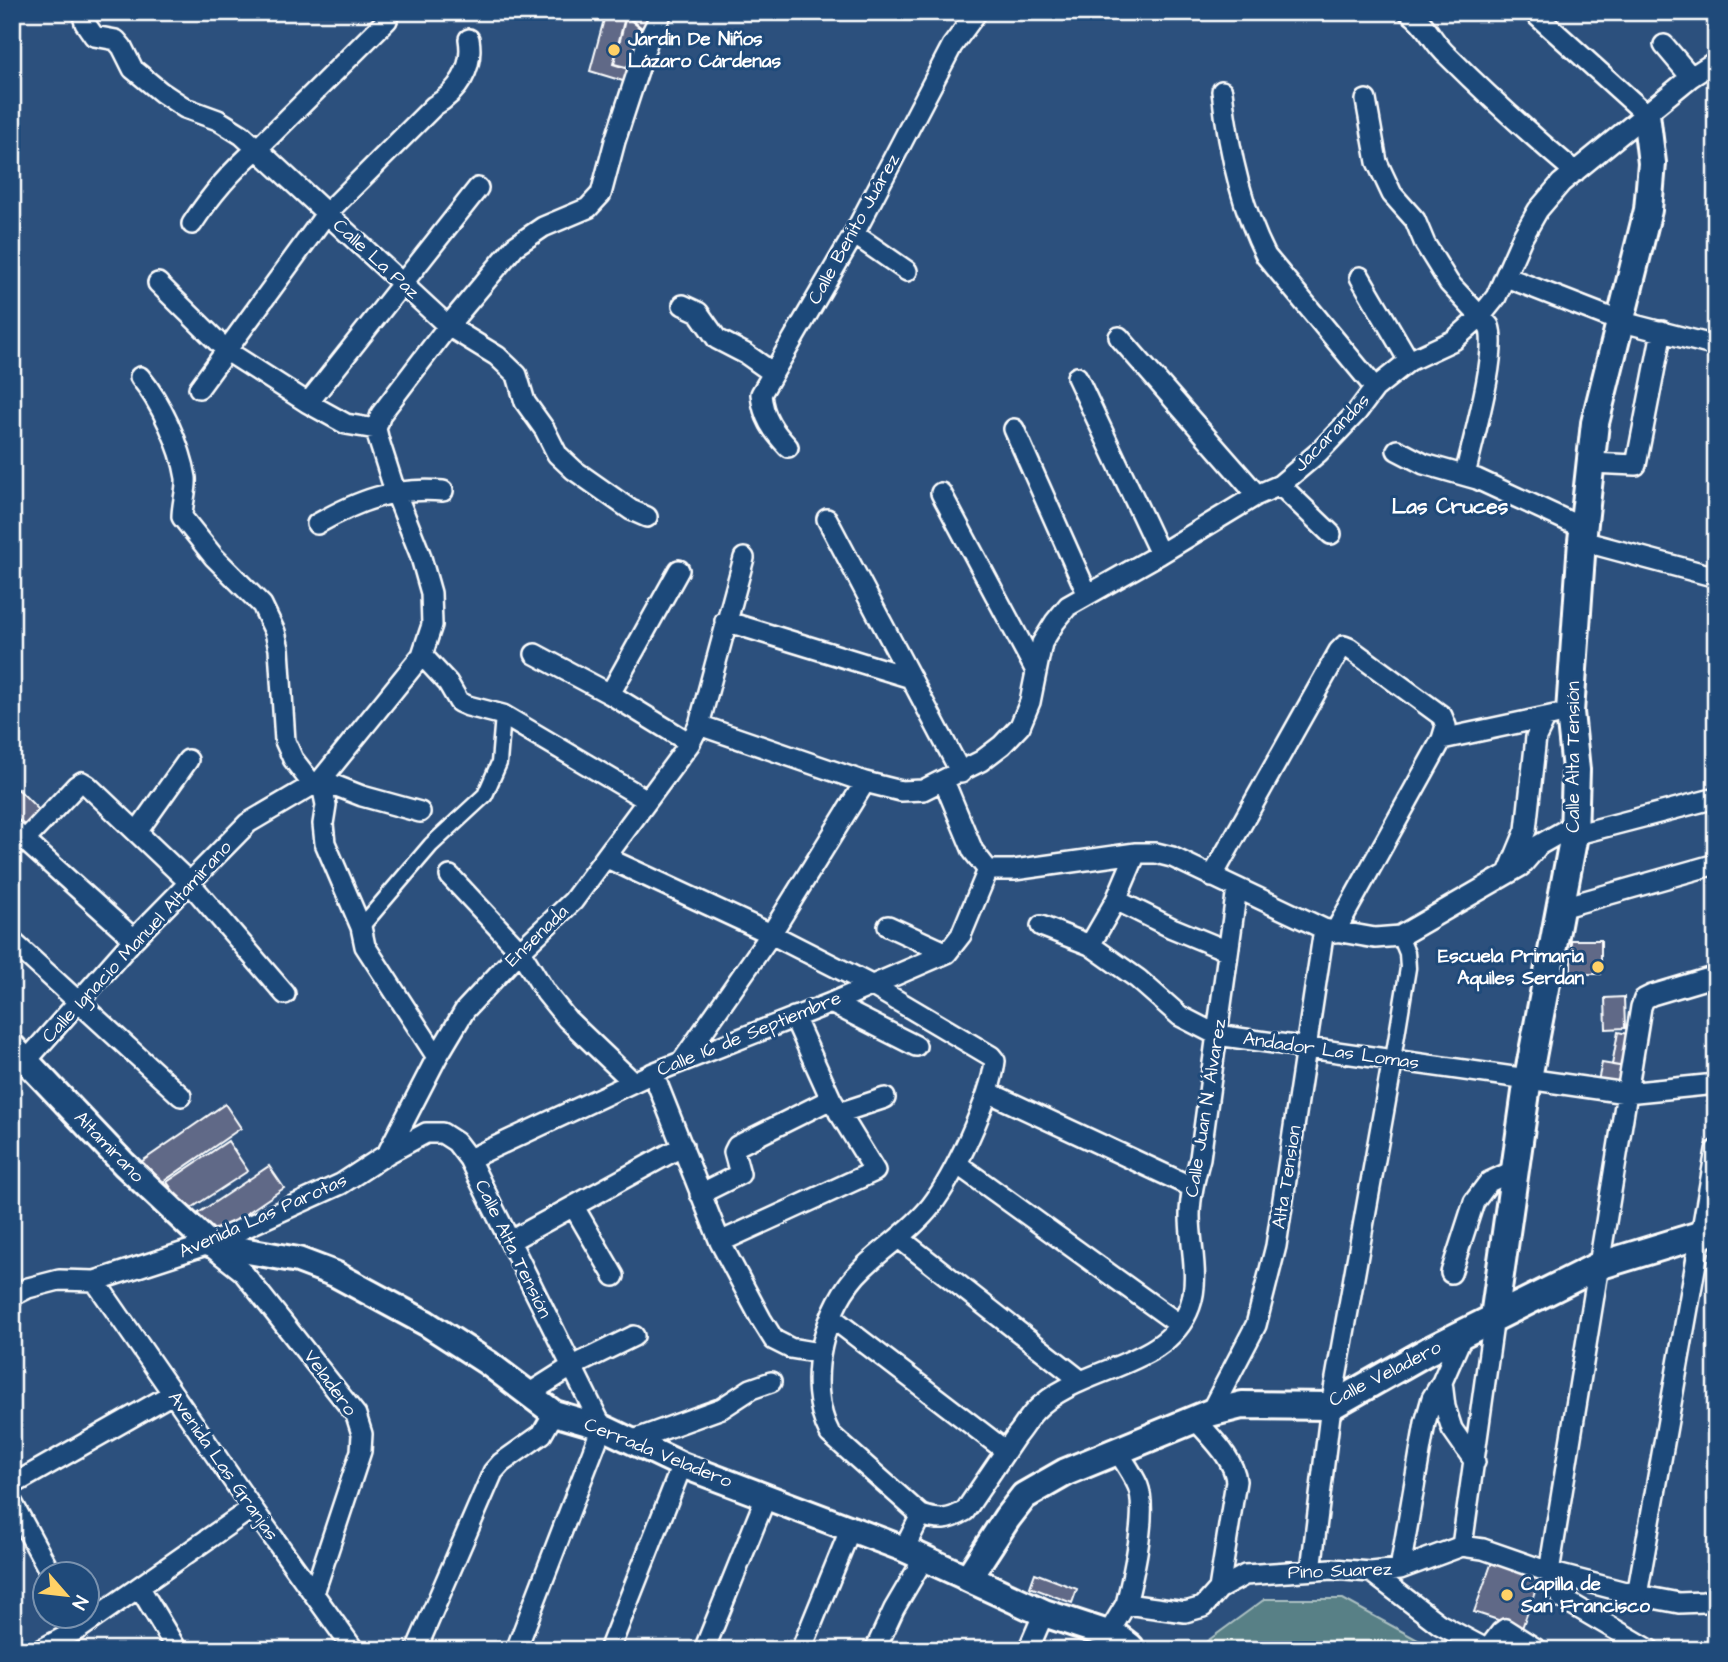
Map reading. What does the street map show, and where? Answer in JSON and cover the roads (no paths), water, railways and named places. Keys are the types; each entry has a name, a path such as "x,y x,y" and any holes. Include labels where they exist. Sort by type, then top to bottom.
{"main road":[{"name":"Calle Alta Tensión","path":"1494,1317 1528,1078 1574,830 1576,769 1558,714 1595,423 1647,210 1652,163 1646,114"},
{"name":"Calle Veladero","path":"961,1575 1024,1496 1066,1472 1203,1417 1242,1405 1331,1406 1427,1351 1598,1266 1709,1231"},
{"path":"961,1575 1044,1613 1123,1644"}],"street":[{"path":"158,283 227,351 346,424 376,429 381,414 449,326 516,246 543,227 588,208 601,194 647,43 662,12"},
{"name":"Calle Benito Juárez","path":"788,447 769,424 761,394 854,234 952,46 977,12"},
{"path":"1409,12 1422,21 1443,52 1512,120 1575,172"},
{"path":"1533,12 1646,114"},
{"path":"192,224 216,188 234,168 257,149 388,16"},
{"name":"Calle La Paz","path":"83,18 94,36 116,40 141,78 186,108 230,126 449,326 497,356 517,375 525,402 545,430 557,454 574,470 631,510 647,517"},
{"path":"199,388 326,214 434,106 449,97 463,79 471,50 469,39"},
{"path":"1664,45 1691,77"},
{"name":"Jacarandas","path":"535,654 694,734 901,791 922,790 952,777 1002,746 1020,726 1030,702 1042,643 1068,606 1257,495 1280,485 1319,452 1375,388 1409,361 1454,340 1480,317 1496,297 1522,238 1538,211 1561,183 1691,77 1716,61"},
{"path":"1222,91 1226,131 1257,239 1266,256 1375,388"},
{"path":"1366,100 1377,162 1392,194 1415,220 1425,244 1448,283 1489,326 1492,335 1492,356 1465,475"},
{"path":"308,403 478,188"},
{"path":"854,234 907,271"},
{"path":"1360,277 1409,361"},
{"path":"1506,277 1619,320 1716,345"},
{"path":"683,305 698,312 717,339 773,373"},
{"path":"1590,463 1631,467 1636,465 1662,331"},
{"path":"1119,337 1257,495"},
{"path":"140,377 153,393 176,445 186,478 182,517 214,557 262,605 275,632 279,649 285,741 293,760 317,783 326,805 323,824 325,843 361,928 365,946 437,1057"},
{"path":"1077,377 1160,554"},
{"name":"Calle Ignacio Manuel Altamirano","path":"20,1053 80,1002 134,939 248,823 317,783 422,655 432,625 431,593 376,429"},
{"path":"1014,429 1087,593"},
{"path":"1397,450 1424,464 1465,475 1582,535 1716,577"},
{"path":"1280,485 1332,534"},
{"path":"317,524 337,513 395,491 443,491"},
{"path":"941,493 1036,671"},
{"path":"827,519 911,678 952,777 973,851 988,870"},
{"path":"694,734 744,558"},
{"path":"610,694 679,570"},
{"path":"726,621 911,678"},
{"path":"1212,877 1344,646 1441,716 1444,733 1330,931"},
{"path":"422,655 448,683 459,702 503,715 647,800"},
{"path":"1444,733 1558,714"},
{"path":"1509,872 1527,830 1536,737 1558,714"},
{"path":"361,928 430,845 485,795 499,763 503,715"},
{"name":"Ensenada","path":"387,1154 437,1057 465,1010 520,951 573,901 607,858 694,734"},
{"path":"137,832 188,760"},
{"path":"134,939 19,835 82,782 189,883 285,993"},
{"path":"683,1060 771,934 865,782"},
{"path":"317,783 420,812"},
{"path":"988,870 1014,870 1136,853 1156,853 1172,857 1330,931 1375,938 1400,936 1521,866 1539,845 1574,830 1716,798"},
{"path":"1090,945 1116,901 1136,853"},
{"path":"607,858 771,934 871,985 991,1056 995,1061 988,1092 957,1164 931,1206 899,1238 862,1268 842,1293 820,1353 819,1390 823,1421 830,1434 921,1515 919,1556 875,1650"},
{"path":"1560,908 1716,864"},
{"path":"888,926 947,953 961,935 988,870"},
{"path":"450,876 520,951 567,1019 633,1082"},
{"name":"Calle Juan N. Álvarez","path":"921,1515 938,1520 951,1520 965,1511 1035,1410 1080,1380 1148,1353 1164,1343 1180,1325 1190,1308 1195,1290 1190,1217 1192,1187 1200,1158 1237,888"},
{"path":"1116,901 1228,951"},
{"name":"Andador Las Lomas","path":"1041,926 1090,945 1138,979 1180,1016 1217,1035 1626,1093 1716,1084"},
{"name":"Alta Tension","path":"1203,1417 1256,1325 1276,1246 1307,1049 1330,931"},
{"path":"1311,1570 1331,1406 1408,968 1407,953 1400,936"},
{"path":"12,941 181,1096"},
{"name":"Calle 16 de Septiembre","path":"469,1159 683,1060 831,1003 947,953"},
{"path":"1650,1650 1563,1599 1551,1584 1549,1572 1626,1093 1644,999 1716,976"},
{"path":"831,1003 916,1045"},
{"path":"720,1242 875,1171 835,1106 794,1017"},
{"name":"Altamirano","path":"20,1053 124,1164 209,1244"},
{"path":"653,1073 720,1242 761,1319 775,1340 790,1348 820,1353"},
{"path":"988,1092 1192,1187"},
{"path":"700,1194 740,1174 734,1152 737,1146 835,1106 885,1098"},
{"name":"Calle Alta Tensión","path":"387,1154 426,1133 442,1133 456,1142 469,1159 602,1427"},
{"path":"510,1241 683,1146"},
{"path":"1637,1595 1709,1231 1716,1150"},
{"name":"Avenida Las Parotas","path":"12,1296 28,1288 59,1280 95,1281 209,1244 341,1184 387,1154"},
{"path":"957,1164 1180,1325"},
{"path":"1451,1273 1474,1202 1489,1182 1517,1169"},
{"path":"574,1207 614,1276"},
{"path":"899,1238 1080,1380"},
{"name":"Cerrada Veladero","path":"209,1244 298,1260 335,1274 426,1323 530,1392 554,1413 602,1427 682,1465 919,1556 961,1575"},
{"name":"Veladero","path":"209,1244 242,1271 356,1415 362,1434 361,1451 314,1593"},
{"name":"Avenida Las Granjas","path":"95,1281 354,1650"},
{"path":"831,1317 1006,1451"},
{"path":"1494,1317 1462,1546 1483,1549 1549,1572 1637,1595 1679,1603 1704,1602 1716,1597"},
{"path":"1401,1569 1424,1423 1432,1398 1463,1334"},
{"path":"530,1392 571,1367 634,1336"},
{"path":"631,1441 722,1408 751,1389 771,1382"},
{"path":"1442,1382 1451,1429 1475,1462"},
{"path":"12,1485 172,1394"},
{"path":"415,1650 493,1472 501,1463 542,1434 554,1413"},
{"path":"1203,1417 1236,1472 1219,1589"},
{"path":"516,1650 602,1427"},
{"path":"1118,1452 1138,1486 1142,1504 1126,1604 1123,1644"},
{"path":"609,1650 682,1465"},
{"path":"704,1650 766,1497"},
{"path":"12,1502 43,1560"},
{"path":"102,1609 140,1588 252,1508"},
{"path":"801,1650 850,1530"},
{"name":"Pino Suarez","path":"1126,1604 1185,1612 1203,1607 1219,1589 1245,1575 1311,1570 1371,1572 1401,1569 1462,1546"},
{"path":"1371,1572 1439,1625 1488,1650 1505,1629 1538,1650"},
{"path":"140,1588 177,1650"},
{"path":"1028,1650 1044,1613"},
{"path":"43,1649 67,1630"}],"place":[{"name":"Jardin De Niños Lázaro Cárdenas","path":"614,50"},
{"name":"Escuela Primaria Aquiles Serdan","path":"1598,967"},
{"name":"Capilla de San Francisco","path":"1507,1595"}],"district":[{"name":"Las Cruces","path":"1450,506"}]}
